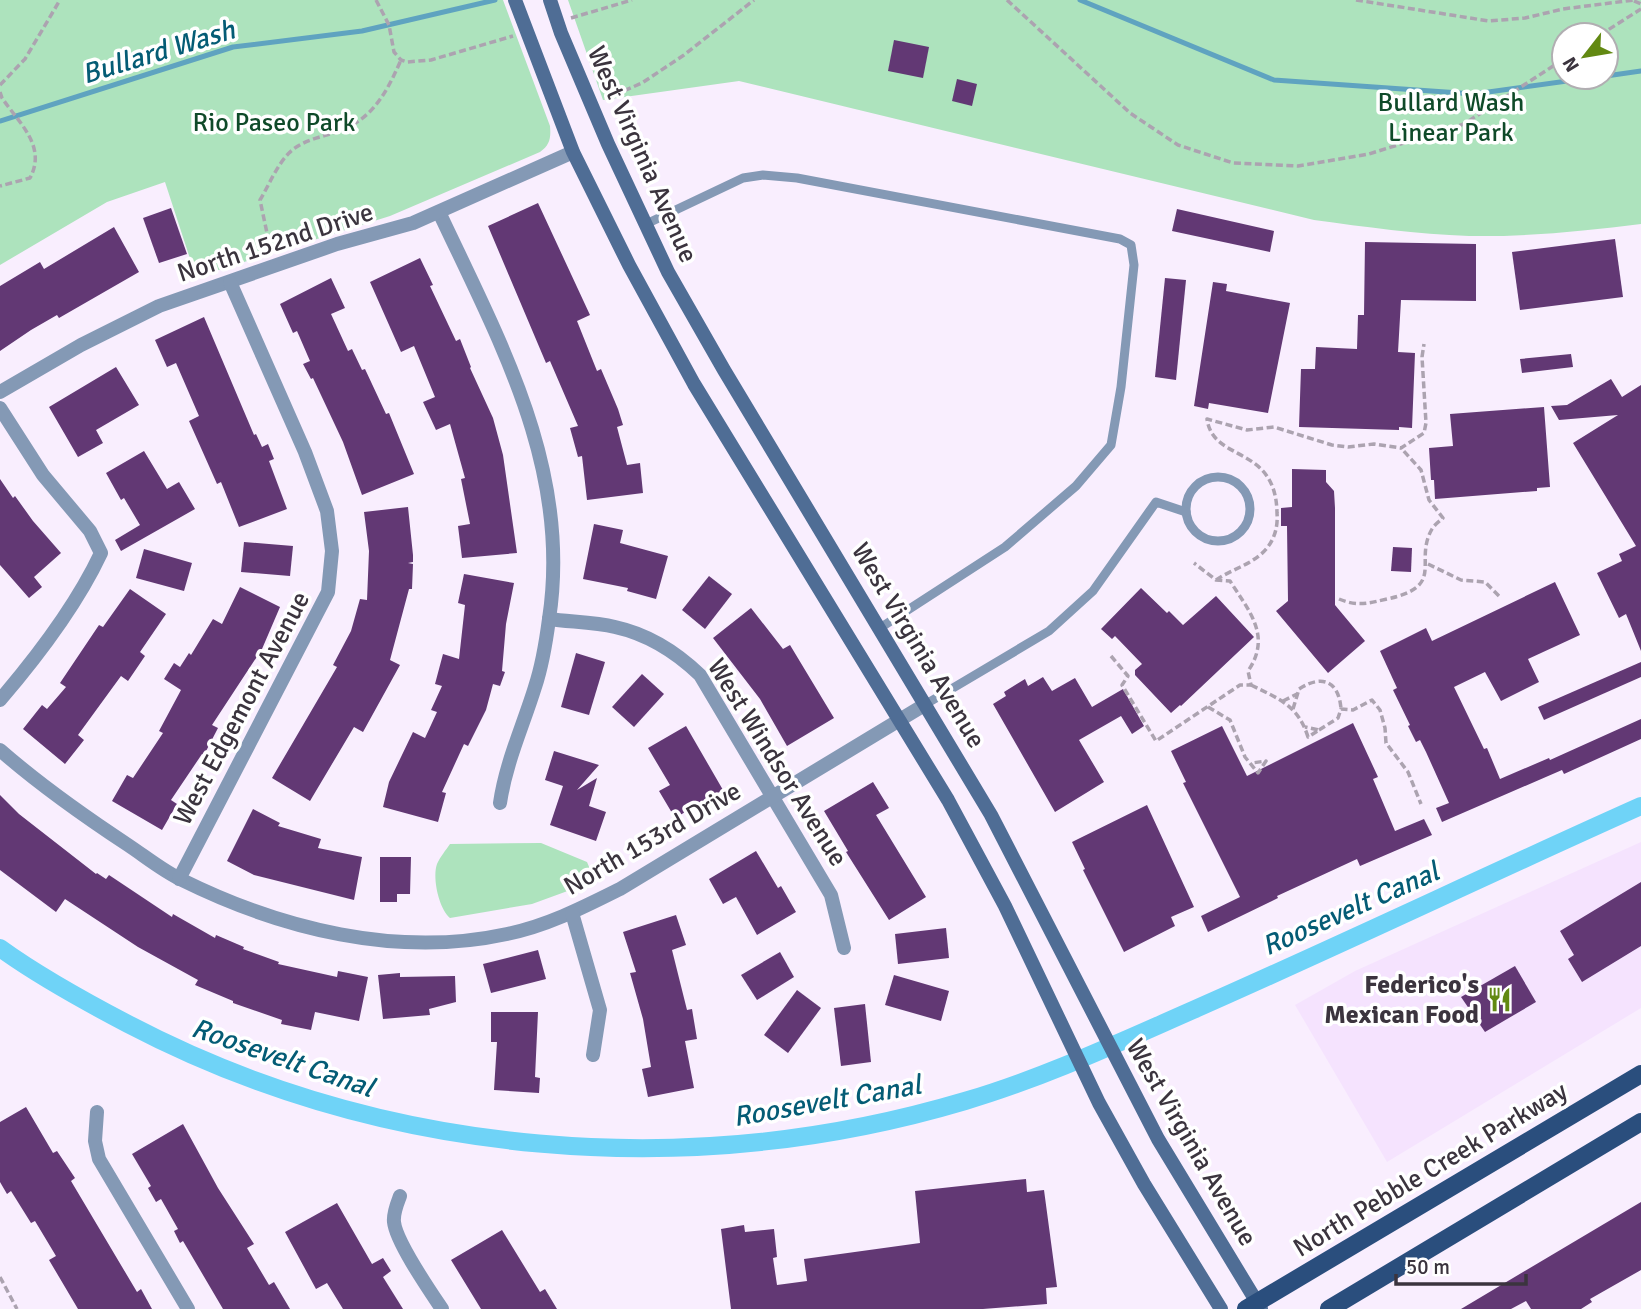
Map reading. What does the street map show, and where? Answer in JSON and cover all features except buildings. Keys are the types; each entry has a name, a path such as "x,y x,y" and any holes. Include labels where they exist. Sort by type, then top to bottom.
{"main road":[{"name":"West Virginia Avenue","path":"514,0 525,37 573,152 629,265 694,384 900,719 978,853 1090,1087 1144,1184 1221,1309"},
{"name":"West Virginia Avenue","path":"550,0 591,105 644,225 724,370 926,704 1008,846 1122,1072 1255,1307"},
{"name":"North Pebble Creek Parkway","path":"1255,1307 1641,1074"},
{"path":"1329,1309 1641,1122"}],"street":[{"name":"North 152nd Drive","path":"0,392 81,345 159,306 275,265 413,223 573,152"},
{"path":"439,212 519,387 541,457 550,509 553,576 549,619 536,684 504,775 500,803"},
{"name":"West Edgemont Avenue","path":"179,879 328,592 332,551 327,511 305,452 230,282"},
{"path":"0,408 43,475 90,531 101,553 92,573 39,650 0,700"},
{"name":"West Windsor Avenue","path":"549,619 616,627 661,645 680,656 700,675 831,895 844,948"},
{"name":"North 153rd Drive","path":"0,750 87,818 179,879 244,907 291,922 351,936 408,944 457,942 508,934 572,914 620,889 926,704"},
{"path":"572,914 600,1010 593,1055"},
{"path":"97,1112 95,1141 99,1159 188,1309"},
{"path":"400,1196 394,1224 400,1239 442,1309"}],"lane":[{"path":"644,225 743,177 764,175 797,178 1120,239 1131,245 1134,265 1121,387 1111,445 1076,486 1005,547 880,628"},
{"path":"1220,477 1230,479 1246,492 1250,512 1248,522 1234,537 1214,541 1195,531 1186,512 1187,500 1199,483 1220,477"},
{"path":"926,704 1049,631 1093,591 1156,502 1186,512"}],"path":[{"path":"0,85 26,59 60,0"},
{"path":"376,0 388,25 394,52 401,60 431,60 525,37"},
{"path":"571,18 632,0"},
{"path":"591,105 642,83 684,55 754,0"},
{"path":"1007,0 1130,113 1178,145 1233,163 1298,166 1369,154 1464,124 1550,68"},
{"path":"1356,0 1489,21 1525,18 1563,9 1633,0 1640,7 1620,21"},
{"path":"275,265 261,200 271,181 289,153 317,136 348,128 370,113 389,86 401,60"},
{"path":"0,92 33,140 36,167 30,178 0,186"},
{"path":"1401,448 1424,433 1424,344"},
{"path":"1216,580 1230,570 1243,566 1266,549 1278,528 1277,496 1272,482 1261,468 1216,439 1207,419 1247,430 1274,427 1332,445 1348,447 1374,444 1401,448 1421,470 1429,500 1443,518 1432,529 1428,541 1427,564 1420,583 1404,595 1367,605 1339,599"},
{"path":"1194,563 1216,580 1230,581"},
{"path":"1427,564 1461,580 1485,582 1499,596"},
{"path":"1230,570 1230,581 1257,627 1257,653 1248,671 1251,685"},
{"path":"1111,656 1128,676 1122,685 1156,741 1240,685 1251,685 1283,701 1293,709 1308,737 1338,718 1340,698 1328,682 1312,680 1299,689 1293,709"},
{"path":"1283,701 1297,694"},
{"path":"1341,709 1353,709 1372,700 1380,710 1386,743 1408,772 1421,804"},
{"path":"1216,701 1220,713"},
{"path":"1208,707 1230,720 1240,747 1252,763"},
{"path":"1305,727 1319,730"},
{"path":"0,1277 18,1309"}],"shaded area":[{"path":"1641,842 1641,1008 1387,1162 1295,1005 1355,971"}],"green space":[{"name":"Rio Paseo Park","path":"0,0 503,0 550,126 549,141 540,152 390,216 196,277 165,182 107,202 0,265"},
{"name":"Bullard Wash Linear Park","path":"568,0 1641,0 1641,224 1555,233 1469,236 1314,220 739,81 603,100"},
{"path":"541,843 587,862 595,881 532,904 450,918 446,914 435,877 438,861 450,844"}],"waterway":[{"name":"Bullard Wash","path":"0,121 233,47 362,31 495,0"},
{"name":"Bullard Wash","path":"1080,0 1274,80 1474,94 1550,83"},
{"name":"Bullard Wash","path":"1620,74 1641,71"},
{"name":"Roosevelt Canal","path":"0,948 62,988 128,1024 226,1069 328,1104 433,1129 539,1143 646,1148 754,1142 860,1127 965,1101 1023,1082 1249,985 1641,806"}],"place":[{"name":"Federico's Mexican Food","path":"1499,999"}]}
